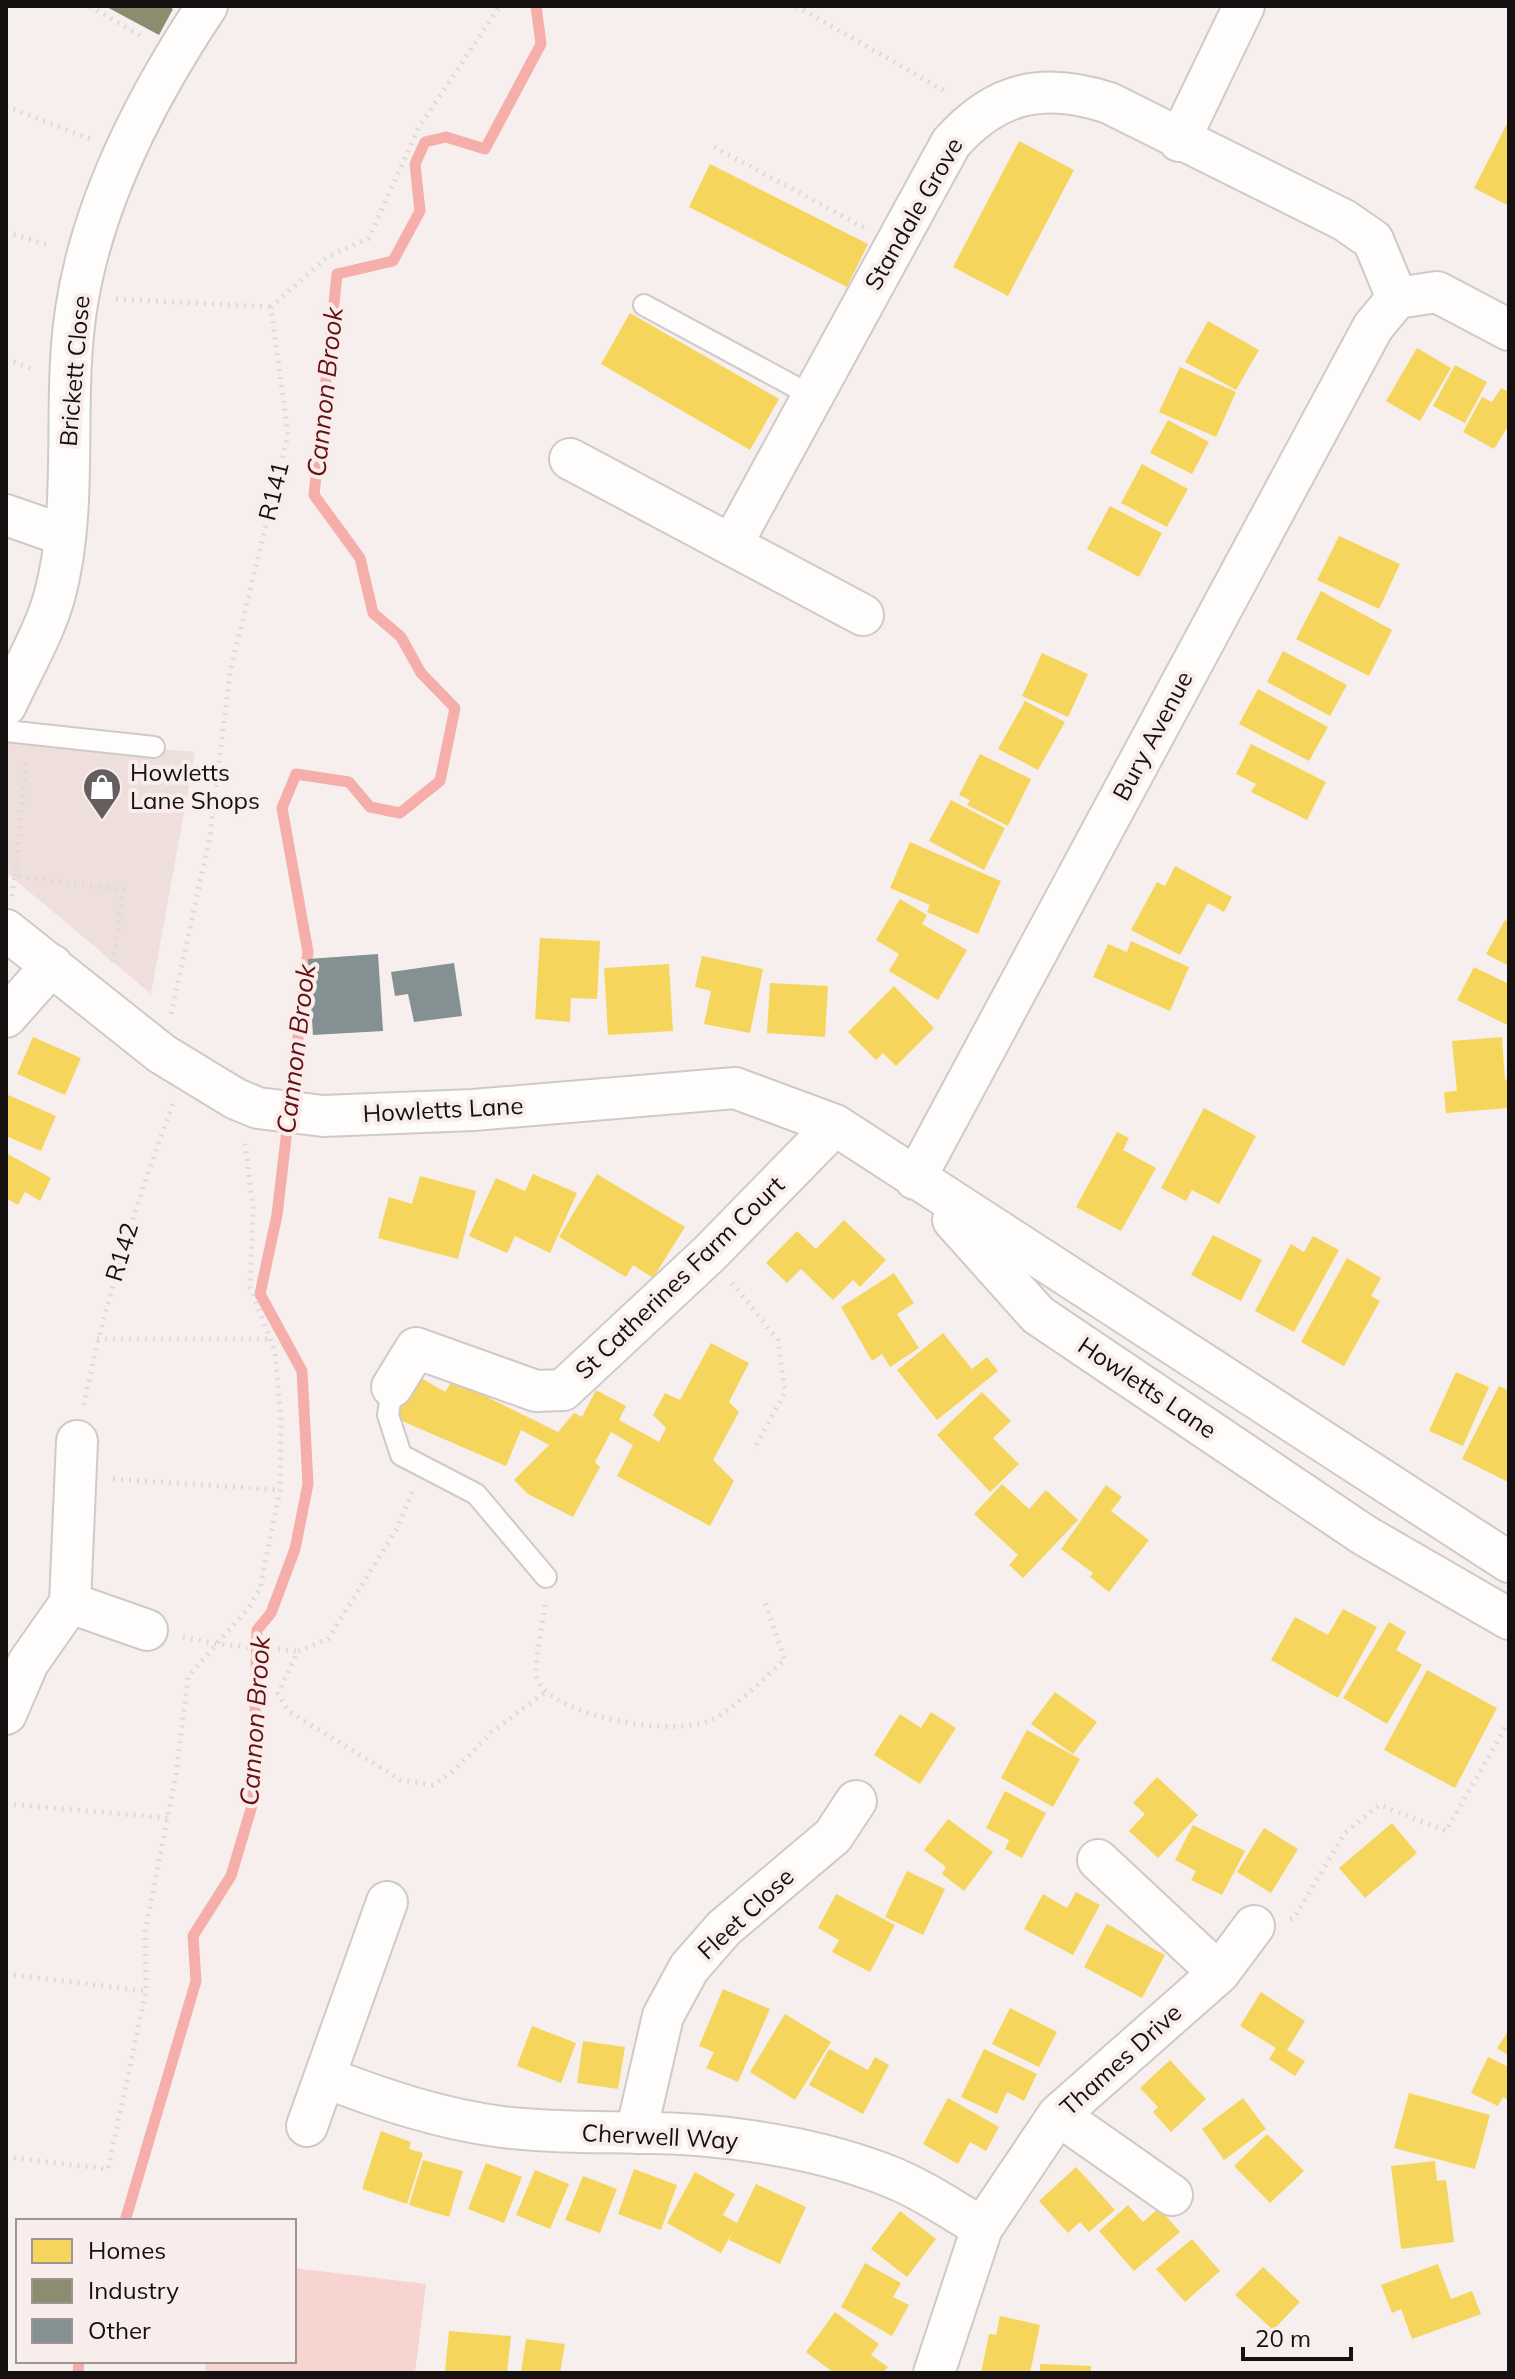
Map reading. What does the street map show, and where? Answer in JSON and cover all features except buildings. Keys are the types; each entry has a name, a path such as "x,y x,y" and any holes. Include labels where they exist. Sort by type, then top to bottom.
{"street":[{"path":"1179,141 1244,6"},
{"name":"Brickett Close","path":"17,719 55,595 63,535 79,297 88,258 125,153 202,8"},
{"name":"Standale Grove","path":"732,544 951,143 975,116 1011,98 1048,91 1076,92 1109,103 1179,141 1344,220 1373,240 1397,298"},
{"path":"1397,298 1437,292 1509,330"},
{"name":"Bury Avenue","path":"915,1179 1373,327 1397,298"},
{"path":"570,459 863,615"},
{"path":"6,515 63,535"},
{"name":"Howletts Lane","path":"7,931 174,1062 251,1104 313,1115 473,1110 735,1088 835,1125 1509,1562"},
{"path":"6,1017 52,965"},
{"name":"St Catherines Farm Court","path":"392,1387 416,1348 536,1391 563,1390 709,1254 835,1125"},
{"name":"Howletts Lane","path":"915,1179 1038,1315 1364,1535 1509,1619"},
{"path":"6,1714 28,1663 70,1603 77,1459"},
{"path":"1410,1562 1437,1518"},
{"path":"70,1603 147,1630"},
{"name":"Fleet Close","path":"636,2133 663,2016 689,1968 724,1928 833,1836 856,1801"},
{"path":"1098,1860 1219,1973"},
{"path":"307,2126 327,2078 387,1902"},
{"name":"Thames Drive","path":"934,2373 982,2228 1058,2115 1219,1973 1254,1926"},
{"name":"Cherwell Way","path":"327,2078 383,2100 450,2118 571,2133 636,2133 749,2141 826,2156 882,2173 929,2195 982,2228"},
{"path":"1058,2115 1172,2195"}],"lane":[{"path":"644,305 812,396"},
{"path":"6,731 17,719 154,747"},
{"path":"392,1387 388,1415 401,1455 476,1494 546,1577"}],"path":[{"path":"90,6 175,57"},
{"path":"79,297 271,307 327,257 369,238 419,127 500,6"},
{"path":"796,6 961,100 975,116"},
{"path":"6,106 125,153"},
{"path":"714,147 895,245"},
{"path":"6,232 88,258"},
{"name":"R141","path":"174,1062 210,837 230,672 288,435 271,307"},
{"path":"7,931 15,876 17,719"},
{"path":"15,876 123,890 108,1011"},
{"name":"R142","path":"77,1459 97,1339 174,1062"},
{"path":"6,2157 108,2169 146,1991 145,1932 168,1818 188,1677 249,1607 260,1588 280,1490 281,1421 275,1351 250,1287 253,1208 248,1155 251,1104"},
{"path":"709,1254 778,1340 785,1393 753,1450"},
{"path":"97,1339 269,1339"},
{"path":"77,1459 280,1490"},
{"path":"147,1630 217,1644 298,1651 328,1639 396,1530 423,1467"},
{"path":"546,1577 536,1675 544,1693 579,1709 641,1726 685,1729 712,1720 785,1660 764,1600"},
{"path":"298,1651 278,1693 288,1711 401,1780 417,1783 433,1785 457,1768 492,1732 544,1693"},
{"path":"1254,1926 1294,1918 1345,1833 1379,1805 1446,1831 1509,1721"},
{"path":"6,1804 168,1818"},
{"path":"6,1974 146,1991"}],"shaded area":[{"path":"6,735 195,752 151,994 6,872"},
{"path":"296,2268 426,2284 415,2373 205,2373 206,2363 296,2363"}],"waterway":[{"name":"Cannon Brook","path":"126,2219 196,1981 193,1936 231,1876 253,1802 257,1630 271,1613 295,1549 308,1484 302,1371 260,1294 277,1215 308,952 282,808 296,774 349,782 370,807 400,813 440,781 455,708 421,673 401,637 373,613 360,558 314,495 337,274 393,261 420,211 415,164 425,142 446,137 485,149 541,44 536,6"},
{"name":"Cannon Brook","path":"78,2373 79,2363"}],"place":[{"name":"Howletts Lane Shops","path":"102,821"}]}
